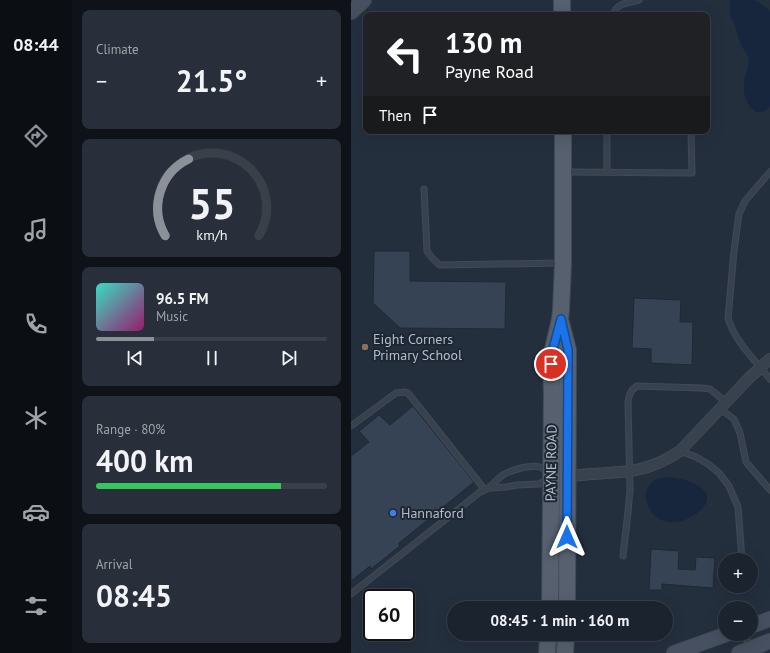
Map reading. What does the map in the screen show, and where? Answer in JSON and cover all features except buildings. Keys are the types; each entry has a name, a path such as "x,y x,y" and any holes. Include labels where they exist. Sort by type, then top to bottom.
{"main road":[{"path":"351,12 364,0"},
{"path":"562,0 562,12"},
{"name":"PAYNE ROAD","path":"550,601 551,364 553,349 561,319 563,263 563,134"},
{"name":"PAYNE ROAD","path":"561,319 568,350 567,601"},
{"path":"758,623 770,619"},
{"path":"674,653 718,637"},
{"path":"547,653 548,641"},
{"path":"565,653 566,641"},
{"path":"747,652 770,641"}],"street":[{"path":"551,476 630,472 667,459 680,451 770,359"}],"lane":[{"path":"614,12 621,4 639,0"},
{"path":"607,134 607,172"},
{"path":"563,172 692,173 691,134"},
{"path":"770,172 745,201 739,214 728,318 736,337 770,379"},
{"path":"425,189 427,251 436,262 441,265 563,263"},
{"path":"623,556 628,512 630,472 628,402 632,389 637,386 710,389 737,425 746,462 770,490"},
{"path":"351,426 396,393 408,393 487,489"},
{"path":"680,451 708,464 719,473 729,486 737,507 741,553"},
{"path":"351,594 505,474 519,469 540,467 551,476 539,484 487,489"},
{"path":"746,641 747,652"}],"water":[{"path":"730,0 753,0 760,3 770,11 770,107 765,111 757,112 753,110 745,97 744,80 749,65 749,59 742,47 730,15"},
{"path":"667,477 687,480 705,491 707,497 706,503 701,510 695,515 680,522 668,522 660,520 656,517 649,509 646,493 648,488 655,480"}],"place":[{"name":"Eight Corners Primary School","path":"365,347"},
{"name":"Hannaford","path":"393,513"}],"route":[{"path":"551,364 553,349 561,319 568,350 567,537"}]}
